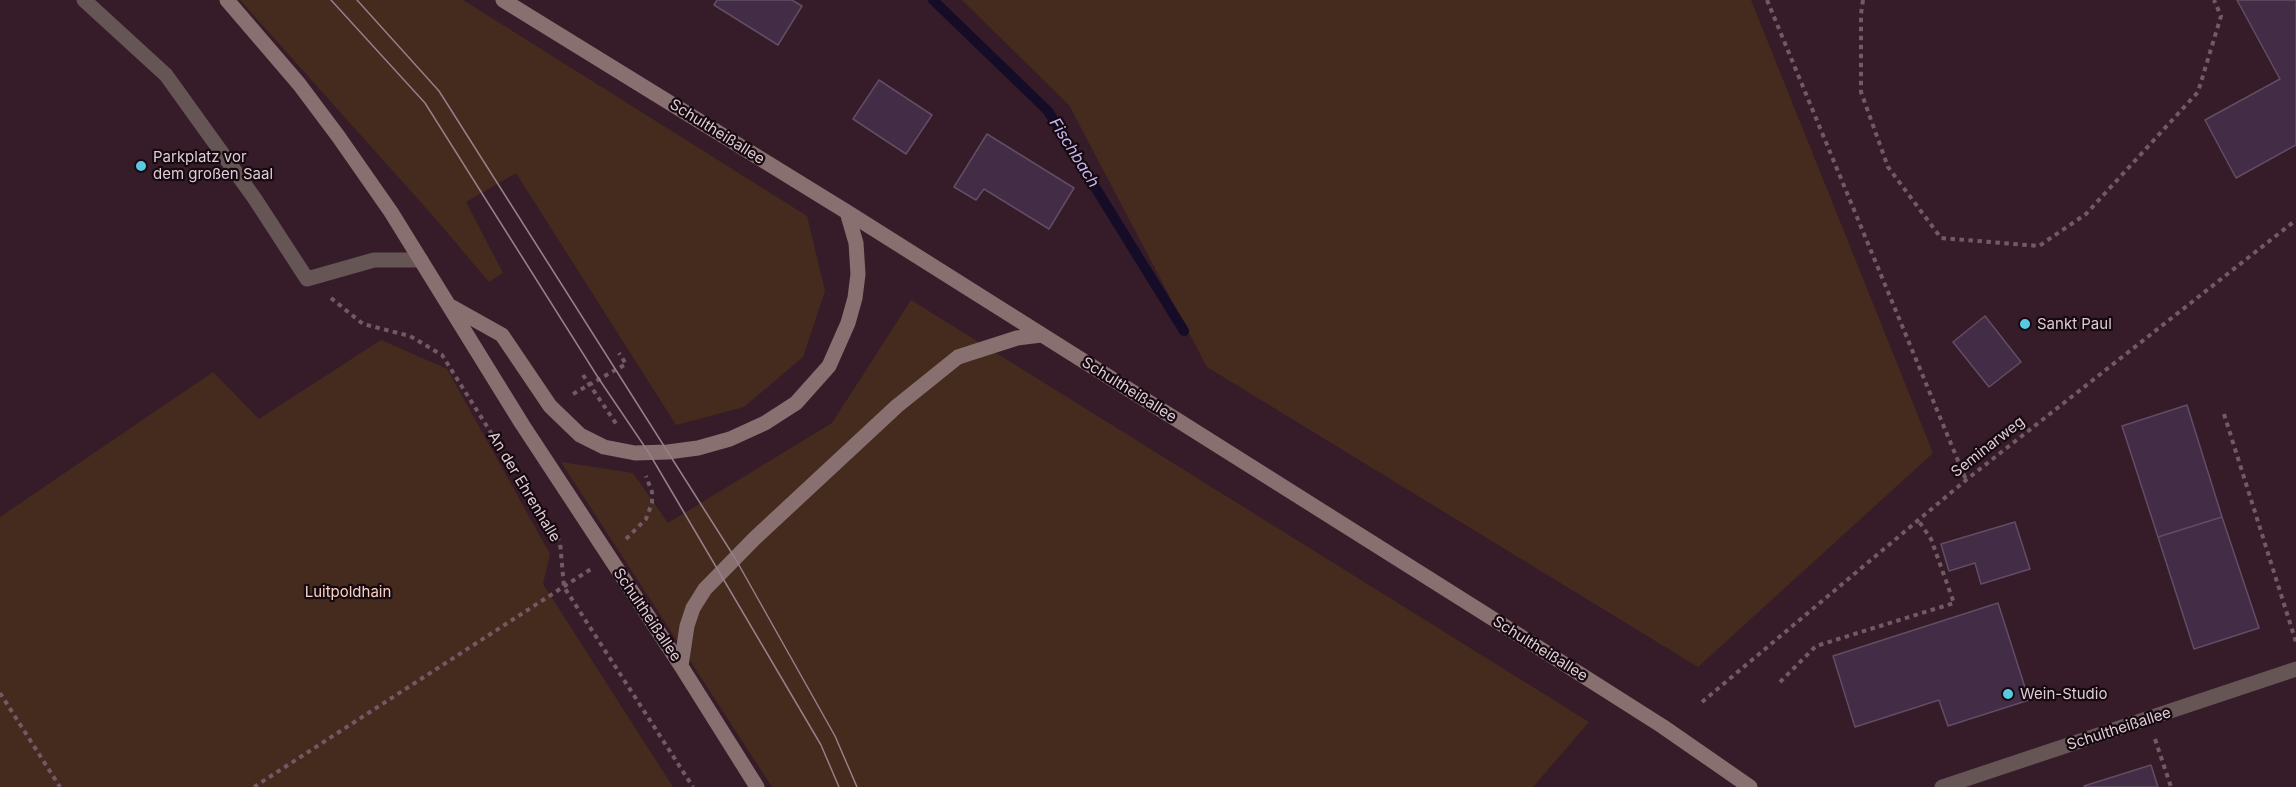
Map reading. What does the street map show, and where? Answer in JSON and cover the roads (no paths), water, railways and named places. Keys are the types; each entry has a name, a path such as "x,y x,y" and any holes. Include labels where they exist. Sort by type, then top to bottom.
{"main road":[{"name":"Schultheißallee","path":"227,0 286,69 338,136 421,260 516,415 681,666"},
{"name":"Schultheißallee","path":"503,0 847,212 1633,707 1750,787"},
{"path":"450,305 502,335 550,406 579,435 604,447 635,453 698,448 730,439 765,423 796,403 829,366 855,298 858,274 858,258 847,212"},
{"path":"757,787 681,666 687,626 693,608 705,589 755,538 897,406 958,357 1017,338 1041,336"}],"street":[{"path":"84,0 166,75 255,199 307,279 374,260 421,260"},
{"name":"Schultheißallee","path":"1942,787 2149,720 2296,669"}],"waterway":[{"name":"Fischbach","path":"933,0 1048,111 1184,331"}],"tram line":[{"path":"331,0 425,103 599,379 649,453 821,745 839,787"},
{"path":"357,0 439,91 735,558 835,736 857,787"}],"place":[{"name":"Parkplatz vor dem großen Saal","path":"141,166"},
{"name":"Sankt Paul","path":"2025,324"},
{"name":"Wein-Studio","path":"2008,694"}],"park label":[{"name":"Luitpoldhain","path":"348,592"}]}
